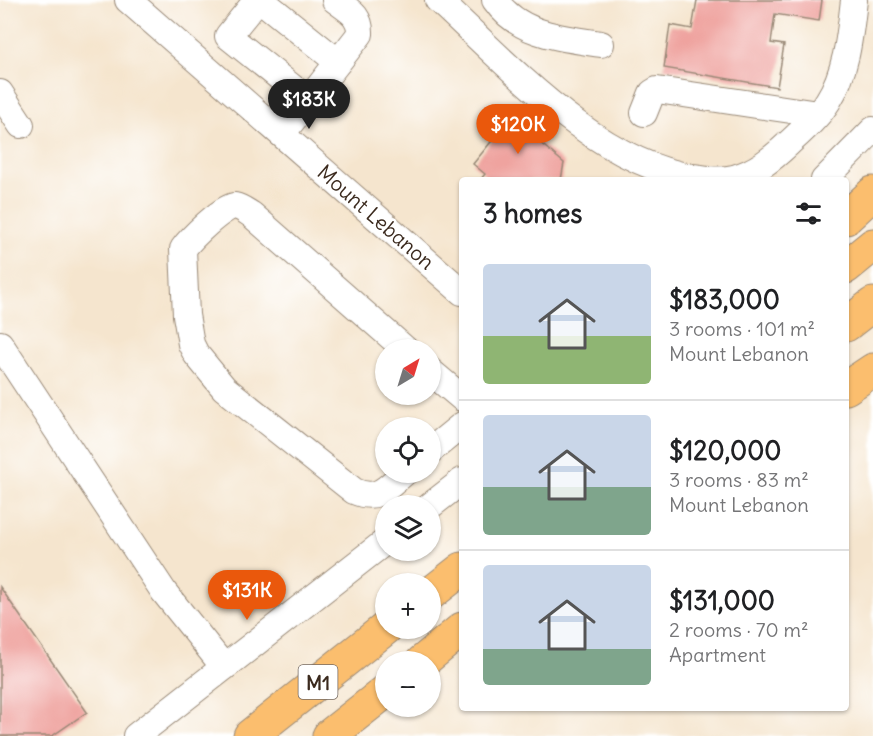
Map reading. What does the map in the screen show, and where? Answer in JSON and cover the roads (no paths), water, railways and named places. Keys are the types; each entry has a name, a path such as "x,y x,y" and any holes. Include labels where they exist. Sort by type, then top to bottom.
{"highway":[{"path":"849,215 873,193"},
{"path":"849,265 873,245"},
{"path":"849,323 873,304"},
{"path":"849,386 873,370"},
{"path":"441,585 459,571"},
{"path":"435,651 459,631"},
{"name":"M1","path":"250,736 375,637"},
{"name":"M1","path":"329,736 375,700"}],"street":[{"name":"Mount Lebanon","path":"128,0 459,289"},
{"path":"205,67 259,0 338,62"},
{"path":"282,135 360,34 360,23 354,15 335,0"},
{"path":"438,0 568,118 625,153 661,170 697,177"},
{"path":"735,177 758,168 772,158 818,114 828,100 840,74 848,48 855,0"},
{"path":"487,45 502,9 530,29 549,35 601,44"},
{"path":"228,36 308,100"},
{"path":"644,113 651,93 657,90 818,114"},
{"path":"0,93 21,125"},
{"path":"827,177 873,130"},
{"path":"392,483 381,493 373,496 365,496 354,491 224,388 196,354 191,344 186,315 183,249 201,228 230,207 237,206 252,215 393,339"},
{"path":"0,344 164,592 224,667"},
{"path":"441,381 459,396"},
{"path":"441,442 459,427"},
{"path":"441,497 459,483"},
{"path":"136,736 375,550"}]}
